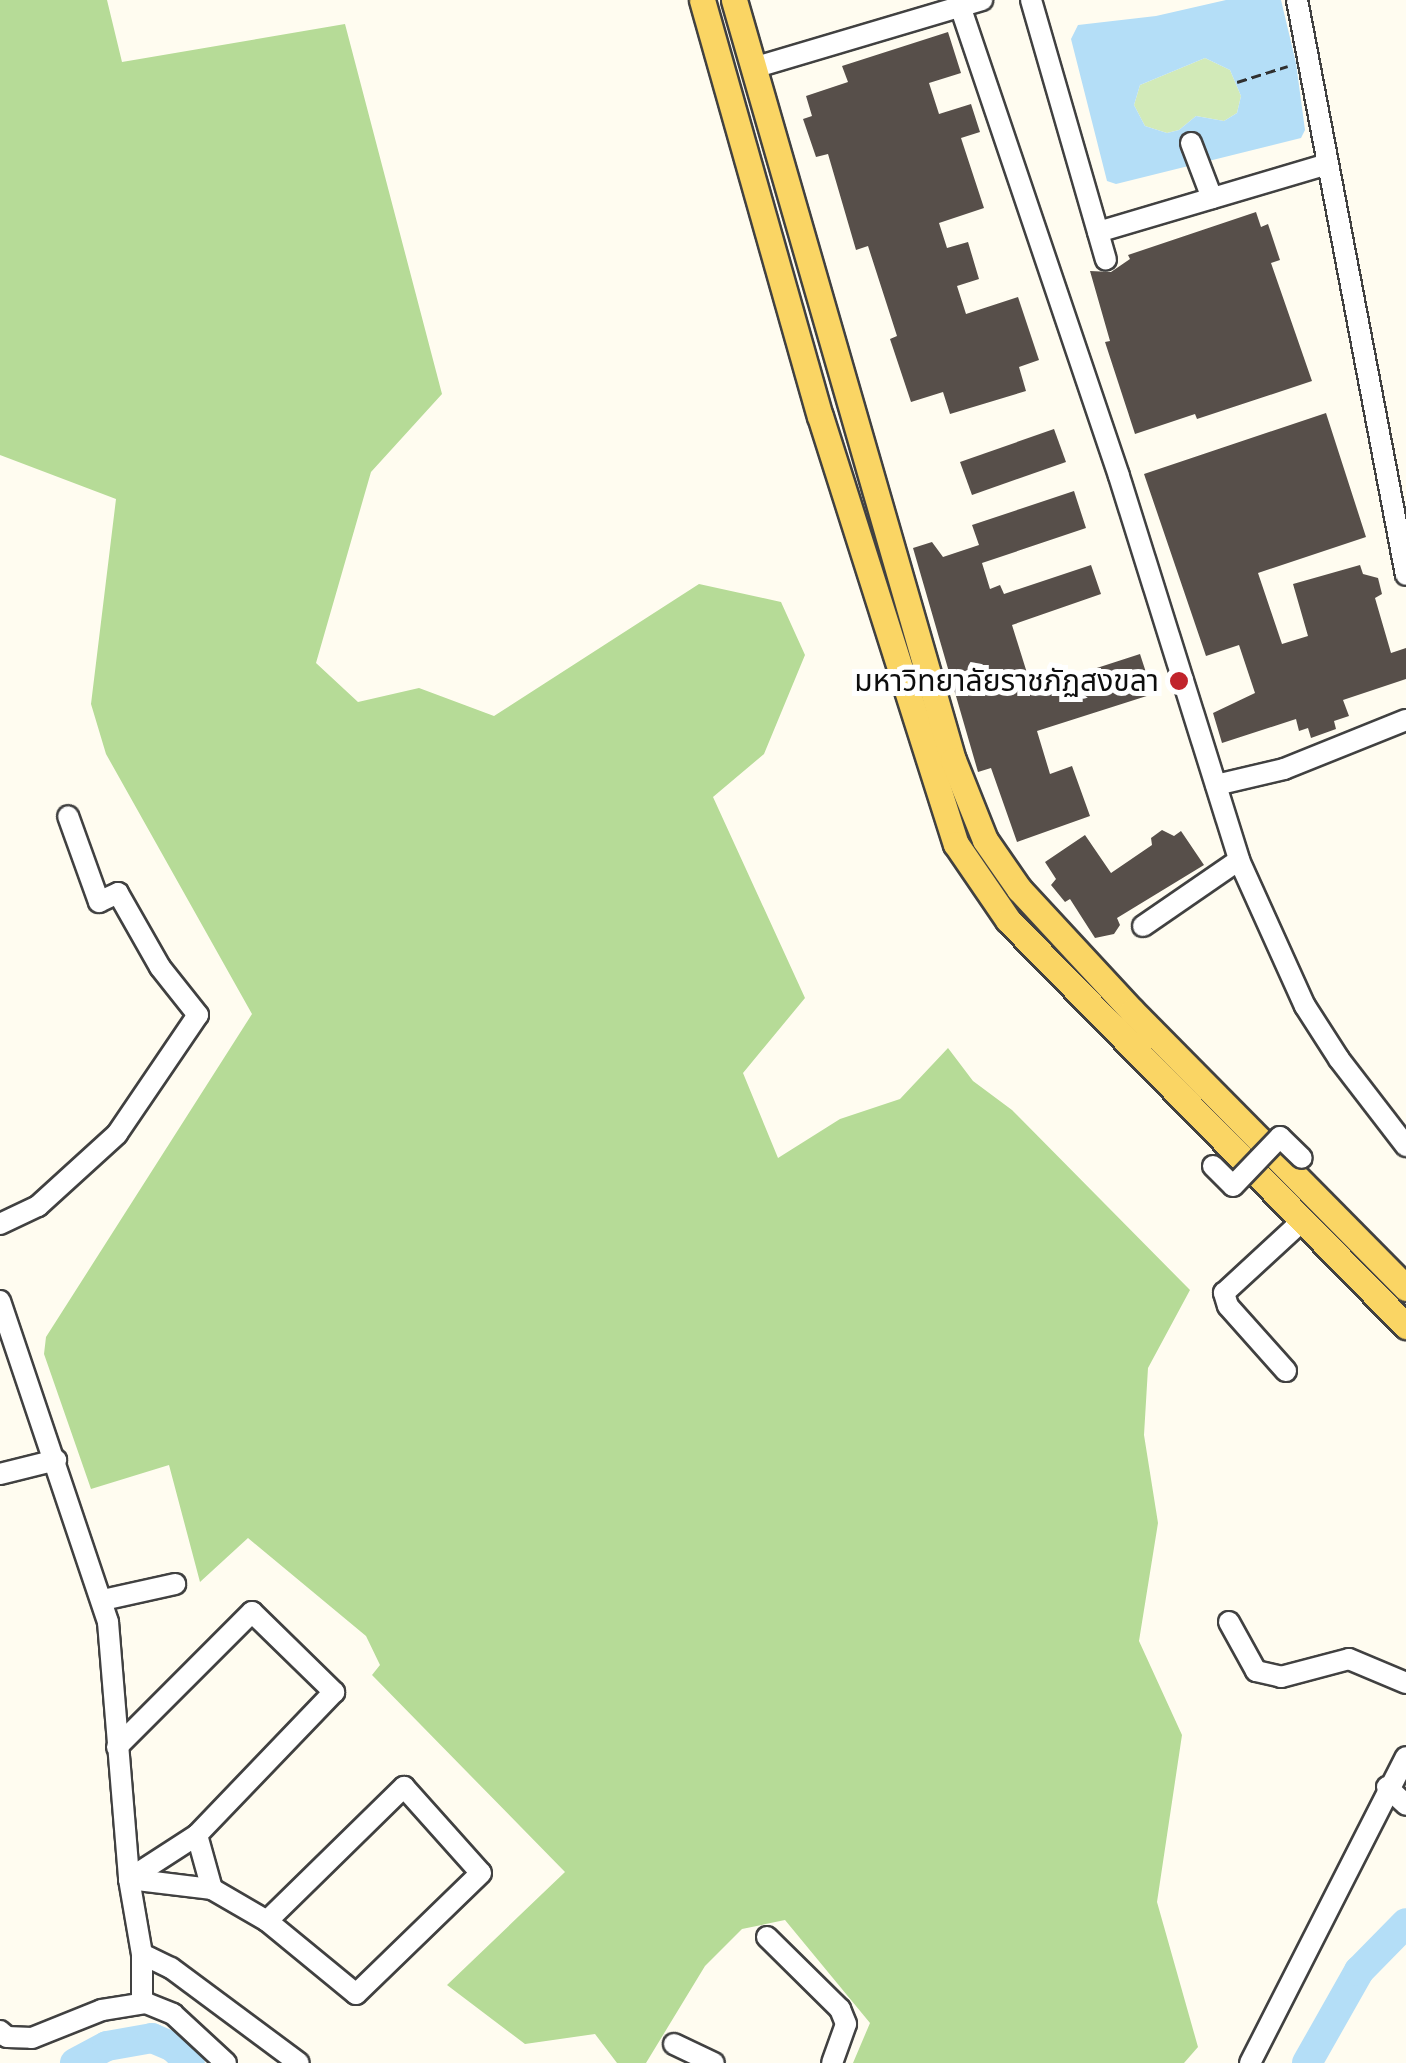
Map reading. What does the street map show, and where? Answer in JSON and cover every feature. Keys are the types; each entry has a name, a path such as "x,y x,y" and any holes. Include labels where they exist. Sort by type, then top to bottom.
{"main road":[{"path":"702,0 820,416 956,844 1008,920 1406,1326"},
{"path":"734,0 948,741 985,840 1019,889 1132,1011 1406,1288"},
{"path":"725,76 753,68"},
{"path":"1350,1230 1406,1276"}],"street":[{"path":"753,68 959,3 982,0"},
{"path":"1031,0 1106,259"},
{"path":"1297,0 1406,576"},
{"path":"959,3 1120,476 1239,860 1305,1006 1339,1059 1406,1146"},
{"path":"1191,143 1212,198"},
{"path":"1098,232 1328,164"},
{"path":"1216,785 1284,769 1406,720"},
{"path":"0,1224 38,1206 118,1134 198,1015 160,967 118,894 99,902 68,816"},
{"path":"1143,926 1239,860"},
{"path":"1213,1166 1233,1186 1280,1137 1302,1158"},
{"path":"1286,1371 1228,1306 1224,1293 1301,1222"},
{"path":"0,1301 8,1352 56,1460 103,1600 129,1879 142,1954 142,2003"},
{"path":"0,1474 56,1460"},
{"path":"103,1600 175,1584"},
{"path":"116,1747 252,1612 334,1692 197,1835 129,1879"},
{"path":"1229,1622 1256,1671 1280,1678 1349,1658 1406,1683"},
{"path":"1250,2063 1406,1756"},
{"path":"129,1879 212,1889 267,1921 356,1994 481,1874 404,1787 267,1921"},
{"path":"1387,1787 1406,1805"},
{"path":"197,1835 212,1889"},
{"path":"767,1937 840,2010 846,2024 832,2063"},
{"path":"142,1954 170,1968 299,2063"},
{"path":"0,2031 7,2038 32,2038 102,2010 142,2003 173,2014 226,2063"},
{"path":"674,2044 714,2063"}],"path":[{"path":"1237,82 1296,63"}],"green space":[{"path":"0,0 107,0 122,62 345,24 442,394 371,472 316,663 358,702 419,688 494,716 699,584 781,602 805,655 764,754 713,797 805,998 743,1073 778,1158 840,1119 900,1099 948,1048 973,1081 1012,1110 1190,1290 1148,1368 1144,1435 1158,1523 1139,1641 1182,1735 1157,1902 1198,2047 1184,2063 853,2063 870,2023 785,1920 742,1929 705,1966 646,2063 617,2063 595,2034 525,2044 447,1985 565,1872 372,1675 380,1665 366,1636 248,1538 200,1582 169,1465 91,1489 44,1354 46,1337 252,1014 106,754 91,704 116,499 0,455"},
{"path":"1205,58 1230,70 1241,96 1237,113 1224,121 1196,116 1179,130 1167,133 1145,126 1134,105 1140,85"}],"water":[{"path":"1226,0 1281,0 1296,63 1305,130 1301,138 1116,184 1107,181 1071,39 1078,25 1156,16","holes":["1205,58 1230,70 1241,96 1237,113 1224,121 1196,116 1179,130 1167,133 1145,126 1134,105 1140,85"]}],"building":[{"path":"948,32 961,73 929,83 939,114 971,104 980,132 961,138 984,208 939,223 947,248 968,242 979,279 957,286 966,314 1018,297 1039,360 1019,367 1026,391 950,414 943,392 911,402 890,339 897,336 868,246 856,250 828,154 816,157 803,119 812,116 806,96 848,82 842,66"},
{"path":"1256,212 1261,227 1268,224 1280,260 1271,263 1312,381 1197,419 1195,414 1135,434 1105,342 1110,341 1090,271 1111,272 1130,259 1128,255"},
{"path":"1326,413 1366,537 1258,573 1282,644 1308,636 1293,584 1360,565 1363,574 1378,578 1382,594 1375,598 1391,653 1406,648 1406,679 1343,700 1349,716 1334,721 1336,729 1311,738 1308,728 1299,731 1296,719 1222,743 1213,713 1255,693 1239,645 1206,656 1144,474"},
{"path":"1054,429 1066,462 972,495 960,462"},
{"path":"1074,491 1086,528 982,563 990,589 1000,585 1004,594 1091,565 1101,594 1012,625 1032,689 1140,654 1153,694 1037,731 1050,774 1072,766 1090,816 1017,842 991,768 978,772 913,548 932,542 943,557 979,545 972,525"},
{"path":"1162,830 1174,836 1181,831 1204,865 1117,918 1120,925 1114,934 1095,938 1070,899 1065,902 1051,885 1056,879 1045,862 1085,835 1111,873 1152,845 1151,838"}],"waterway":[{"path":"1307,2063 1359,1971 1406,1923"},
{"path":"75,2063 107,2046 152,2038 173,2047 190,2063"}],"place":[{"name":"มหาวิทยาลัยราชภัฏสงขลา","path":"1179,681"}]}
